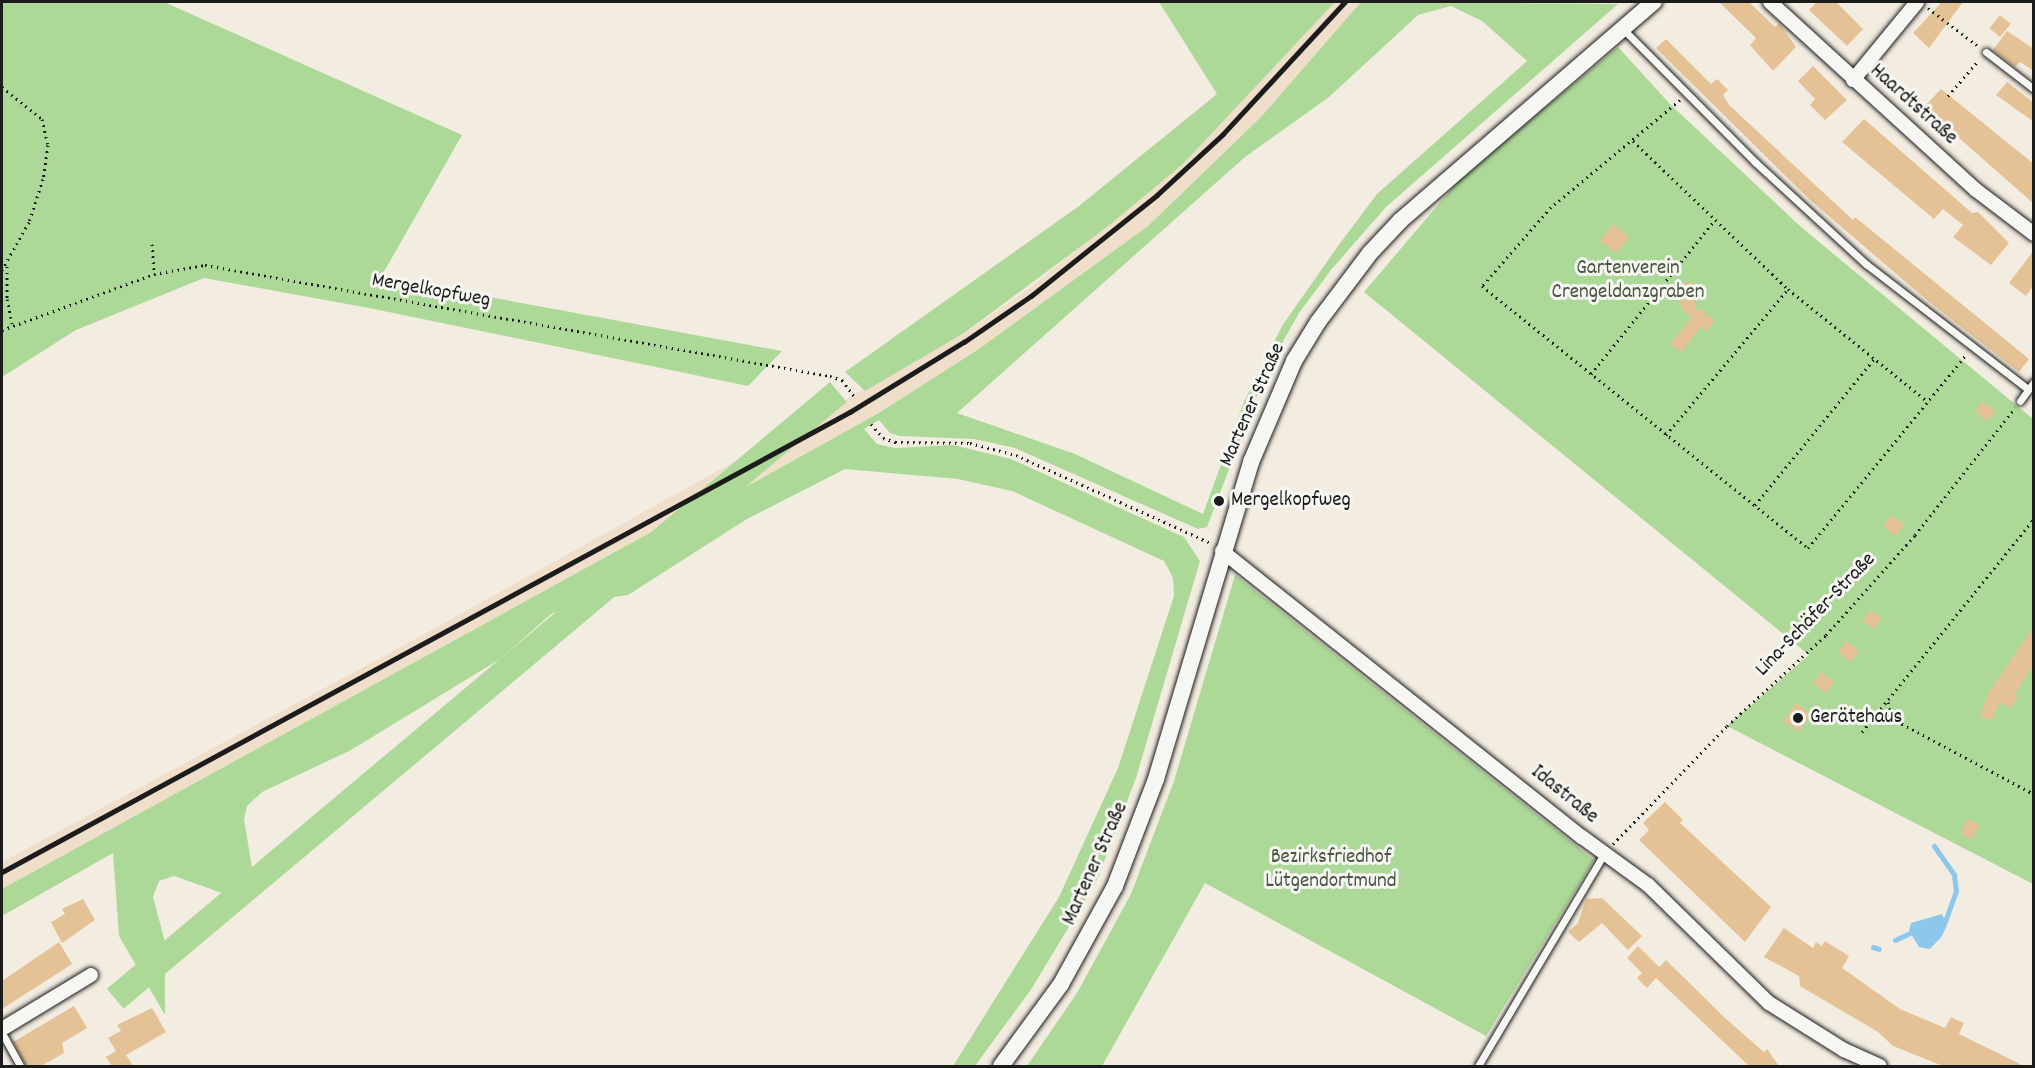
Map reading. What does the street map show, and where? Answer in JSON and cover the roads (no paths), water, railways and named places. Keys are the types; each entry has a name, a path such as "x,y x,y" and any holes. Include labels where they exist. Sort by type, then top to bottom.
{"street":[{"name":"Martener Straße","path":"1001,1066 1061,984 1115,886 1156,779 1222,551 1273,405 1294,362 1341,289 1401,220 1654,2"},
{"name":"Haardtstraße","path":"1770,2 1976,190 2034,234"},
{"path":"1853,80 1920,3"},
{"name":"Idastraße","path":"1222,551 1604,854 1648,885 1769,1003 1844,1050 1880,1066"},
{"path":"2,1031 91,975"}],"lane":[{"path":"1624,30 1687,94 1866,264 2028,389"},
{"path":"1986,52 2034,89"},
{"path":"2020,401 2034,382"},
{"path":"1478,1066 1604,854"},
{"path":"2,1031 20,1066"}],"water":[{"path":"1942,914 1947,925 1942,936 1930,949 1919,947 1909,931 1911,923"}],"waterway":[{"path":"1934,846 1954,875 1956,891 1945,921"},
{"path":"1895,940 1910,933"},
{"path":"1873,947 1879,949"}],"railway":[{"path":"2,872 850,412 964,342 1031,296 1157,195 1223,134 1345,2"}],"place":[{"name":"Mergelkopfweg","path":"1219,501"},
{"name":"Gerätehaus","path":"1798,718"}],"park label":[{"name":"Gartenverein Crengeldanzgraben","path":"1628,281"},
{"name":"Bezirksfriedhof Lütgendortmund","path":"1331,870"}]}
